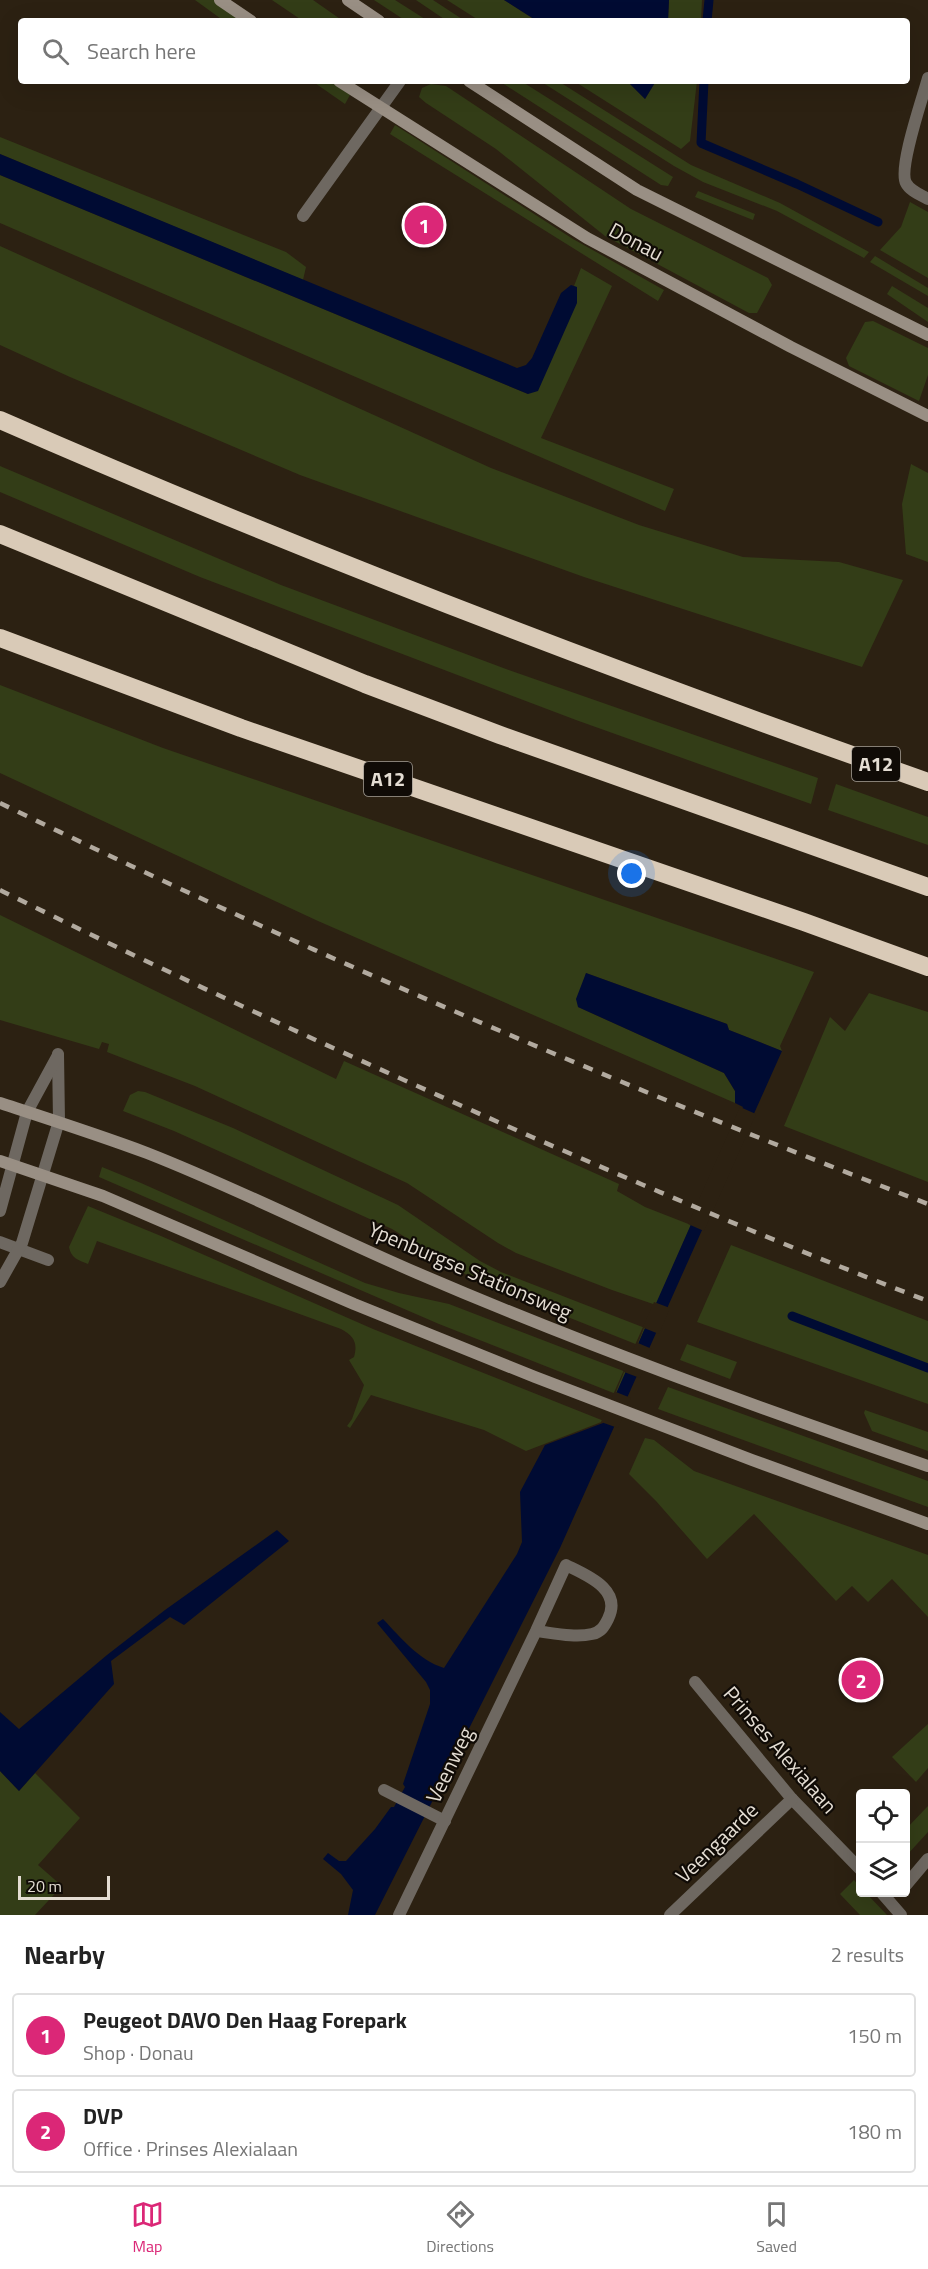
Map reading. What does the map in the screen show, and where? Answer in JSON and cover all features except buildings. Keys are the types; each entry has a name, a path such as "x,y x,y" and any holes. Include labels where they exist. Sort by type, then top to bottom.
{"highway":[{"name":"A12","path":"0,420 347,567 550,646 928,783"},
{"path":"0,534 365,684 500,735 925,886"},
{"name":"A12","path":"0,638 241,728 928,967"}],"main road":[{"path":"220,0 247,18"},
{"path":"348,0 375,18"},
{"name":"Donau","path":"344,84 587,238 791,347 928,416"},
{"path":"474,84 637,190 928,335"},
{"name":"Ypenburgse Stationsweg","path":"0,1103 59,1121 149,1154 337,1235 416,1272 630,1357 928,1466"},
{"path":"6,1163 103,1196 365,1309 608,1406 928,1524"}],"street":[{"path":"928,78 909,148 904,178 910,189 928,199"},
{"path":"303,216 398,84"},
{"path":"0,1211 6,1163 27,1112 58,1054 59,1121 19,1249 0,1282"},
{"path":"0,1242 48,1260"},
{"name":"Veenweg","path":"399,1915 566,1565 596,1580 609,1595 610,1615 604,1629 591,1634 569,1635 536,1631"},
{"name":"Prinses Alexialaan","path":"695,1682 792,1799 856,1864"},
{"path":"384,1790 445,1821"},
{"name":"Veengaarde","path":"670,1915 792,1799"},
{"path":"910,1881 928,1859"},
{"path":"884,1897 901,1915"},
{"path":"890,1904 896,1897"}],"green space":[{"path":"195,0 214,0 240,18 220,18"},
{"path":"272,0 313,0 339,18 299,18"},
{"path":"374,0 395,0 423,18 401,18"},
{"path":"416,0 433,0 460,18 443,18"},
{"path":"447,0 504,0 532,18 475,18"},
{"path":"669,0 702,0 701,18 668,18"},
{"path":"316,84 334,84 350,95 345,104"},
{"path":"431,84 446,86 631,209 768,278 772,285 757,313 749,313 605,236 496,149 419,97 422,88"},
{"path":"504,84 526,84 673,177 668,186 661,185"},
{"path":"545,84 563,84 691,165 780,203 869,252 864,258 777,211 703,182"},
{"path":"579,84 630,84 645,99 654,84 697,84 690,141 681,149"},
{"path":"395,125 573,239 664,290 658,301 390,134"},
{"path":"0,137 286,252 306,267 303,280 0,154"},
{"path":"0,175 528,394 577,288 574,286 581,268 612,286 541,438 674,489 665,511 0,223"},
{"path":"698,191 755,214 753,220 695,197"},
{"path":"910,202 928,212 928,278 880,250 901,227"},
{"path":"0,246 491,468 639,525 743,557 839,562 903,580 862,667 584,577 300,475 0,345"},
{"path":"875,256 928,288 928,296 870,262"},
{"path":"892,286 928,308 928,322 887,294"},
{"path":"873,321 928,348 928,375 919,401 849,366 846,358 865,322"},
{"path":"911,464 928,473 928,562 906,554 902,504"},
{"path":"0,466 281,585 506,669 818,778 811,804 576,720 200,577 0,492"},
{"path":"0,685 163,748 814,972 780,1046 782,1051 729,1030 727,1024 586,973 578,1007 724,1073 735,1091 735,1103 318,921 0,773"},
{"path":"836,784 928,817 928,845 828,810"},
{"path":"0,915 336,1079 344,1061 619,1184 617,1191 645,1207 691,1225 656,1305 516,1253 407,1183 195,1086 107,1052 109,1044 102,1042 99,1049 0,1020"},
{"path":"869,993 928,1012 928,1182 784,1126 830,1017 845,1031"},
{"path":"138,1091 233,1128 398,1205 480,1261 501,1272 645,1328 638,1345 475,1280 392,1229 174,1131 123,1111 130,1095"},
{"path":"102,1167 365,1283 449,1304 626,1372 616,1394 439,1324 99,1177"},
{"path":"88,1206 373,1329 604,1421 526,1451 484,1430 371,1395 350,1428 347,1426 352,1419 364,1385 349,1360 354,1357 355,1348 354,1340 349,1334 341,1329 97,1241 88,1264 78,1260 71,1254 69,1247"},
{"path":"731,1245 928,1321 928,1404 697,1322"},
{"path":"687,1344 737,1362 730,1379 680,1360"},
{"path":"668,1387 928,1481 928,1507 658,1409"},
{"path":"865,1410 928,1432 928,1451 872,1431 864,1413"},
{"path":"645,1438 654,1440 694,1471 928,1555 928,1617 892,1579 868,1602 852,1586 836,1601 754,1514 707,1559 629,1474"},
{"path":"928,1724 928,1768 916,1782 892,1757"},
{"path":"0,1771 19,1791 35,1773 80,1818 38,1865 62,1886 35,1915 0,1915"},
{"path":"928,1806 928,1832 910,1852 910,1843 910,1825"},
{"path":"854,1880 856,1897 870,1897 887,1915 860,1915 840,1894"}],"water":[{"path":"504,0 669,0 668,18 532,18"},
{"path":"630,84 654,84 645,99"},
{"path":"0,154 517,368 526,365 532,358 561,293 571,285 577,287 577,303 538,391 528,394 0,175"},
{"path":"586,973 727,1024 729,1030 782,1051 560,1548 375,1915 348,1915 353,1890 341,1874 323,1859 328,1853 339,1861 346,1861 391,1807 394,1807 405,1787 403,1784 430,1704 430,1690 426,1682 377,1623 383,1619 418,1654 444,1668 517,1554 522,1542 520,1492 545,1445 603,1423 743,1107 735,1103 735,1091 724,1073 578,1007 576,999"},
{"path":"277,1530 289,1541 184,1625 170,1617 111,1661 114,1684 19,1791 0,1771 0,1712 19,1729 165,1610"}],"pier":[{"path":"740,1107 756,1114 704,1231 688,1224"},
{"path":"654,1302 670,1308 659,1334 644,1328 638,1343 652,1349 640,1378 624,1372 616,1392 631,1398 618,1428 601,1422"}],"waterway":[{"path":"707,18 709,0"},
{"path":"704,84 701,143 878,222"},
{"path":"792,1316 928,1368"}],"railway":[{"path":"0,803 229,911 460,1014 693,1111 928,1204"},
{"path":"0,890 264,1017 532,1137 729,1221 928,1301"}],"place":[{"name":"Peugeot DAVO Den Haag Forepark","path":"424,225"},
{"name":"DVP","path":"861,1680"}]}
